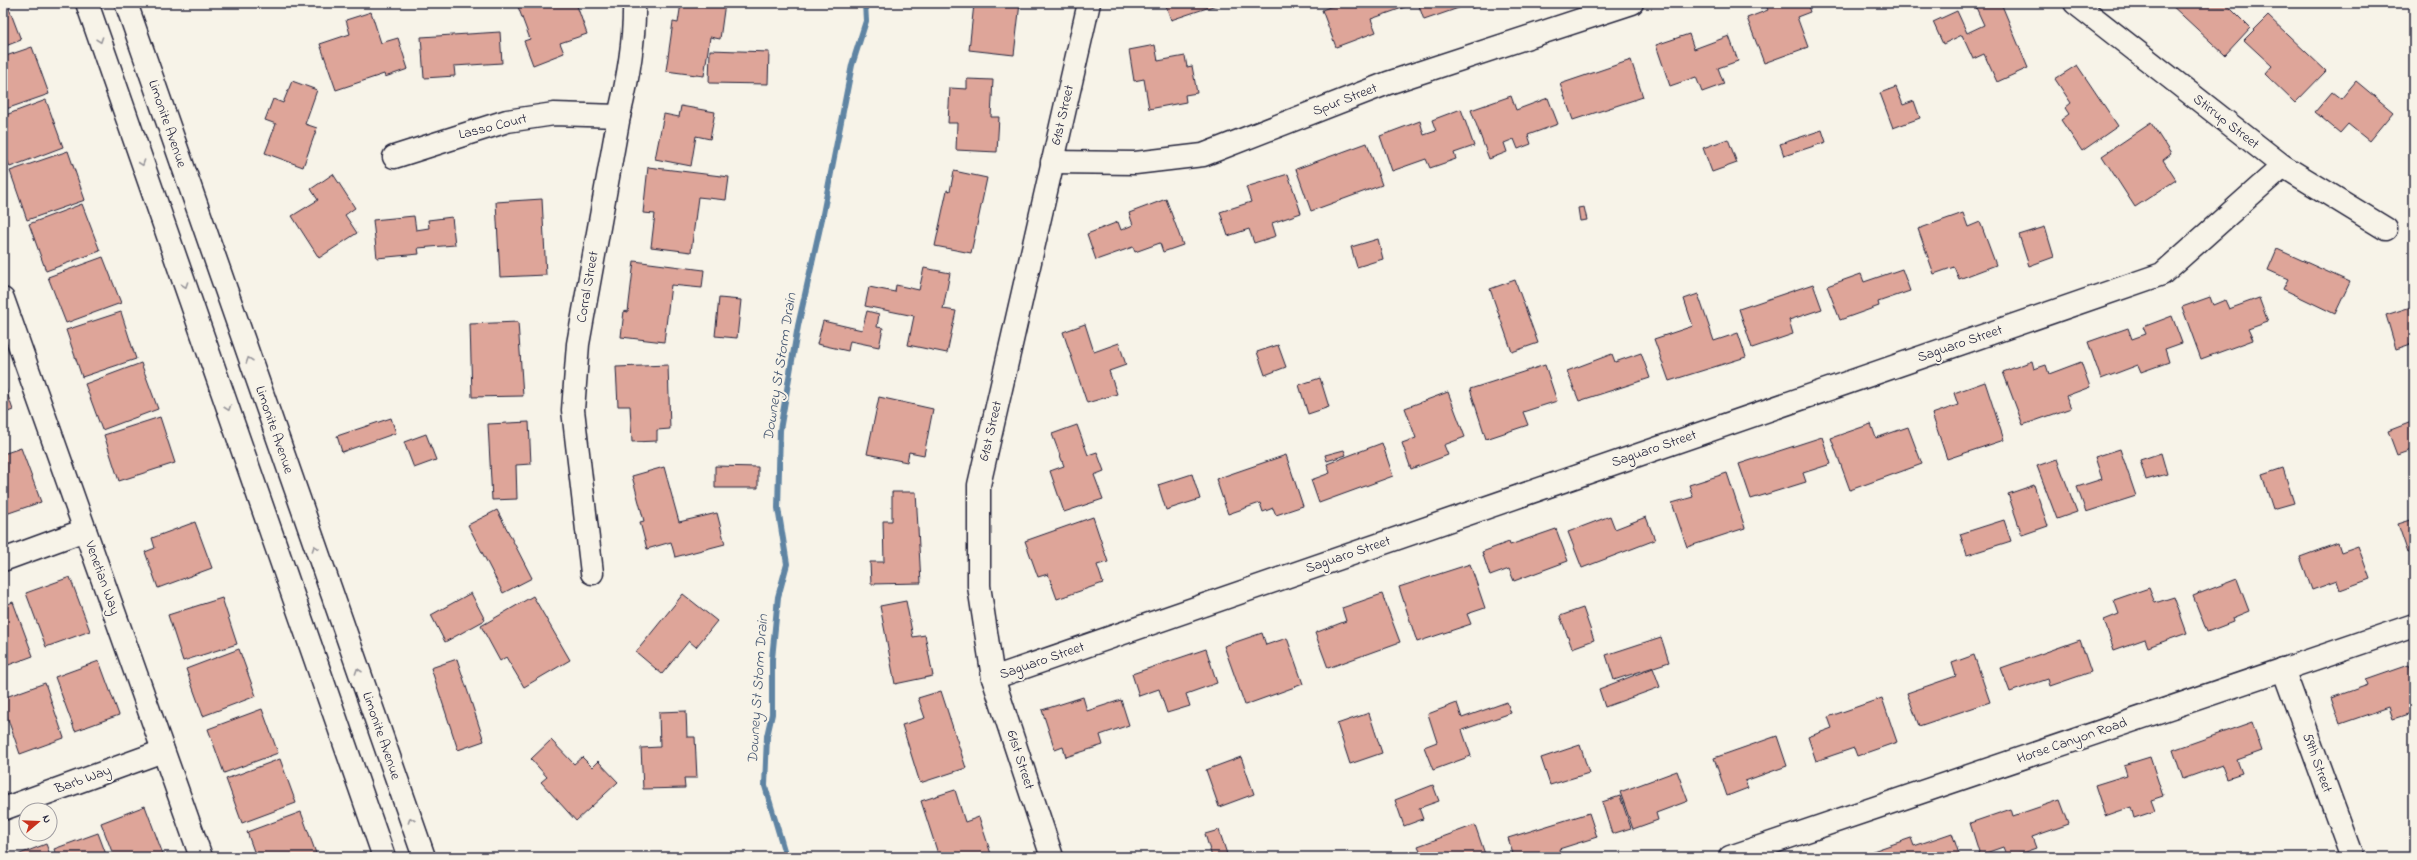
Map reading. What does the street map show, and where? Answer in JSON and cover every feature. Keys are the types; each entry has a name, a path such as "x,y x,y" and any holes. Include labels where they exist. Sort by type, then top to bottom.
{"street":[{"path":"87,3 384,857"},
{"name":"Limonite Avenue","path":"126,3 424,857"},
{"name":"Corral Street","path":"592,573 573,410 578,344 619,116 626,86 634,25 634,3"},
{"name":"61st Street","path":"1052,857 993,678 978,586 979,485 1089,3"},
{"name":"Spur Street","path":"1052,162 1135,163 1202,155 1388,83 1632,3"},
{"name":"Stirrup Street","path":"2075,3 2283,166 2386,229"},
{"name":"Lasso Court","path":"394,157 507,121 554,114 619,116"},
{"name":"Saguaro Street","path":"993,678 2162,274 2283,166"},
{"name":"Venetian Way","path":"5,311 85,530 201,857"},
{"path":"3,560 85,530"},
{"name":"Horse Canyon Road","path":"1730,857 2414,625"},
{"name":"59th Street","path":"2283,669 2352,857"},
{"name":"Barb Way","path":"3,809 163,751"}],"building":[{"path":"3,3 7,3 21,40 3,47"},
{"path":"576,3 587,34 560,43 564,53 533,65 524,41 530,39 517,4"},
{"path":"681,3 725,3 720,39 710,37 704,76 666,71 673,22 678,23"},
{"path":"996,3 1020,3 1014,55 969,50 974,4 996,6"},
{"path":"1165,3 1216,3 1216,5 1171,20"},
{"path":"1340,3 1403,3 1405,7 1371,19 1376,32 1336,47 1322,10"},
{"path":"1418,3 1486,3 1472,8 1470,4 1424,20"},
{"path":"1765,3 1807,3 1810,12 1797,17 1808,47 1764,63 1747,18 1768,10"},
{"path":"1974,3 2001,3 2028,68 1997,82 1984,54 1973,59 1962,35 1943,44 1933,22 1957,11 1967,33 1984,25"},
{"path":"2169,3 2225,3 2250,28 2225,55"},
{"path":"371,12 381,43 398,38 408,69 385,77 384,74 336,90 320,44 350,34 346,20"},
{"path":"2268,16 2326,71 2295,103 2265,74 2272,66 2244,40"},
{"path":"500,32 502,63 454,66 455,76 424,78 421,37"},
{"path":"1689,34 1694,49 1729,36 1738,61 1718,68 1724,84 1702,92 1696,77 1670,86 1656,45"},
{"path":"1155,45 1158,61 1185,56 1187,67 1192,66 1197,93 1185,95 1186,102 1149,109 1144,79 1134,81 1129,50"},
{"path":"32,47 49,94 3,110 3,57"},
{"path":"710,50 769,52 768,84 709,83"},
{"path":"1631,60 1643,97 1573,120 1560,84"},
{"path":"2077,65 2118,126 2082,151 2061,120 2069,114 2065,108 2071,103 2055,79"},
{"path":"967,79 993,80 991,117 999,117 997,152 956,150 957,123 948,123 950,88 967,89"},
{"path":"292,81 317,90 305,124 317,128 303,167 265,153 276,124 265,120 273,99 283,103"},
{"path":"2356,81 2393,112 2369,141 2348,124 2340,133 2315,112 2332,92 2341,99"},
{"path":"1896,87 1903,105 1914,101 1920,118 1893,128 1880,93"},
{"path":"1511,96 1516,110 1548,98 1558,124 1528,135 1531,144 1518,149 1514,139 1504,143 1507,152 1489,159 1471,110"},
{"path":"46,100 63,147 10,167 3,149 3,116"},
{"path":"681,106 715,112 710,139 696,136 691,166 655,159 664,114 679,117"},
{"path":"1461,109 1474,146 1454,153 1456,159 1430,168 1426,159 1392,171 1380,136 1420,121 1424,135 1436,131 1432,120"},
{"path":"2151,123 2171,154 2163,160 2176,180 2135,207 2102,156"},
{"path":"1822,130 1826,142 1784,156 1780,144"},
{"path":"1728,139 1737,163 1712,172 1703,148"},
{"path":"1367,143 1382,185 1311,211 1296,169"},
{"path":"68,151 85,200 27,220 10,171"},
{"path":"648,167 729,177 726,200 698,197 691,252 651,247 655,214 643,213"},
{"path":"954,171 987,178 971,253 935,246 947,190 950,191"},
{"path":"333,174 355,208 345,215 357,233 319,258 292,216 318,200 311,189"},
{"path":"1288,174 1301,213 1272,223 1276,236 1254,243 1249,229 1228,236 1220,212 1251,202 1246,187"},
{"path":"542,199 546,275 500,277 496,202"},
{"path":"1166,199 1183,245 1163,252 1160,243 1135,252 1133,247 1096,260 1087,234 1118,222 1121,230 1133,225 1129,213"},
{"path":"82,204 100,251 46,271 29,224"},
{"path":"1584,207 1587,220 1580,221 1578,208"},
{"path":"1963,213 1968,227 1980,222 1996,265 1959,279 1954,267 1934,274 1918,229"},
{"path":"414,216 416,230 429,228 428,220 452,217 455,245 418,248 419,254 377,258 373,220"},
{"path":"2045,227 2054,257 2029,266 2019,235"},
{"path":"1378,239 1383,259 1357,267 1351,247"},
{"path":"2277,249 2350,282 2335,314 2283,289 2288,279 2268,270"},
{"path":"103,257 121,303 66,323 48,277"},
{"path":"634,261 704,270 702,288 671,285 664,342 621,337 624,311 628,312"},
{"path":"924,268 950,273 943,309 956,311 947,353 908,345 914,316 865,306 869,287 895,292 896,285 919,290"},
{"path":"1902,269 1910,291 1878,302 1879,306 1840,320 1827,286 1861,274 1864,282"},
{"path":"1515,280 1538,343 1512,352 1490,289"},
{"path":"1813,284 1822,309 1789,320 1793,334 1752,348 1739,309"},
{"path":"1698,294 1714,341 1738,333 1746,357 1669,381 1654,339 1693,326 1684,299"},
{"path":"2210,297 2213,305 2225,300 2229,309 2259,298 2268,322 2248,329 2253,340 2201,359 2182,307"},
{"path":"719,298 741,300 737,338 715,336"},
{"path":"2414,306 2414,343 2396,349 2386,315"},
{"path":"867,311 879,314 877,327 883,328 879,347 850,341 848,351 817,344 823,321 862,330"},
{"path":"121,312 136,359 82,377 66,330"},
{"path":"2172,316 2182,343 2165,349 2169,362 2141,372 2138,365 2101,379 2088,342 2128,328 2132,339 2146,334 2143,327"},
{"path":"518,322 523,396 472,397 470,324"},
{"path":"1085,324 1094,352 1119,343 1126,365 1109,371 1117,394 1087,403 1063,332"},
{"path":"1278,345 1286,367 1265,375 1257,352"},
{"path":"1641,353 1650,378 1579,401 1567,371 1612,354 1615,362"},
{"path":"2032,361 2034,369 2046,365 2049,374 2081,362 2090,387 2066,396 2071,408 2023,425 2003,372"},
{"path":"141,363 158,409 102,430 85,384"},
{"path":"668,365 670,429 657,430 657,441 632,442 630,406 618,406 616,367"},
{"path":"1545,365 1557,401 1523,412 1528,425 1486,439 1470,389"},
{"path":"1320,378 1329,407 1308,414 1299,385"},
{"path":"3,381 13,410 3,414"},
{"path":"1985,382 2004,440 1947,459 1932,414 1958,405 1954,393"},
{"path":"1448,392 1465,437 1444,445 1448,455 1411,469 1402,443 1416,438 1405,408"},
{"path":"879,397 933,409 924,455 909,452 907,462 867,454"},
{"path":"160,417 175,463 119,481 104,435"},
{"path":"391,418 396,433 342,452 337,436"},
{"path":"2414,421 2414,449 2397,455 2388,431"},
{"path":"529,422 531,464 516,465 517,499 492,500 488,424"},
{"path":"1871,424 1876,438 1908,427 1922,464 1850,490 1831,438"},
{"path":"1077,425 1088,455 1097,452 1104,471 1094,475 1103,499 1064,512 1050,471 1064,466 1052,434"},
{"path":"426,434 436,460 414,468 404,442"},
{"path":"1822,437 1831,464 1803,473 1806,482 1751,499 1739,464"},
{"path":"1382,443 1393,476 1319,503 1311,480 1330,473 1327,464"},
{"path":"21,448 41,502 3,515 3,454"},
{"path":"2120,449 2136,496 2086,512 2077,487 2102,479 2095,457"},
{"path":"1344,450 1346,455 1327,461 1325,455"},
{"path":"2161,453 2167,474 2146,480 2140,460"},
{"path":"1286,455 1303,506 1276,515 1273,508 1263,512 1260,503 1228,514 1216,479"},
{"path":"2057,459 2077,512 2057,519 2037,466"},
{"path":"715,466 758,467 758,488 715,488"},
{"path":"664,467 679,522 717,513 725,544 675,557 671,542 647,549 640,522 644,521 632,476"},
{"path":"2283,468 2294,503 2273,509 2262,475"},
{"path":"1727,473 1745,528 1687,547 1672,503 1693,497 1689,485"},
{"path":"1192,474 1200,499 1166,510 1158,485"},
{"path":"2034,485 2048,526 2022,535 2008,494"},
{"path":"892,492 916,492 921,583 871,584 870,562 884,562 883,521 892,521"},
{"path":"497,510 532,578 503,593 468,525"},
{"path":"1610,516 1615,529 1646,517 1655,540 1582,568 1568,532"},
{"path":"1093,517 1108,562 1097,565 1103,583 1057,599 1048,574 1038,577 1025,541"},
{"path":"2414,519 2414,551 2408,553 2398,524"},
{"path":"2004,520 2011,541 1967,555 1960,534"},
{"path":"195,522 212,568 158,588 145,552 155,548 152,538"},
{"path":"1556,529 1568,561 1514,581 1509,569 1490,576 1482,552 1509,542 1510,545"},
{"path":"2338,543 2341,552 2358,546 2370,579 2340,590 2337,581 2312,590 2300,557"},
{"path":"1470,564 1485,608 1467,614 1471,624 1417,642 1399,587"},
{"path":"70,577 90,631 46,647 26,593"},
{"path":"2237,579 2249,611 2232,618 2233,622 2207,632 2193,596"},
{"path":"2149,588 2155,603 2174,597 2187,633 2148,647 2145,639 2114,650 2104,620 2119,614 2114,600"},
{"path":"471,593 485,620 445,642 431,615"},
{"path":"683,594 717,621 696,647 689,641 662,674 636,652"},
{"path":"1382,594 1400,642 1328,668 1315,633 1346,621 1342,608"},
{"path":"533,596 570,660 524,687 506,657 500,661 481,626"},
{"path":"222,598 237,644 183,661 168,615"},
{"path":"906,601 913,637 925,635 933,676 895,684 880,606"},
{"path":"13,602 33,656 3,667 3,606"},
{"path":"1583,608 1594,640 1572,648 1560,616"},
{"path":"1262,633 1266,645 1287,638 1303,684 1245,705 1224,646"},
{"path":"1661,637 1669,662 1614,680 1606,655"},
{"path":"2080,640 2091,672 2050,686 2048,679 2010,692 2001,668"},
{"path":"239,649 256,696 203,716 186,669"},
{"path":"1206,649 1217,683 1186,694 1190,706 1167,713 1159,689 1139,696 1132,674"},
{"path":"1974,655 1990,702 1919,726 1907,693 1956,676 1952,663"},
{"path":"457,659 484,741 458,750 431,668"},
{"path":"99,661 119,715 75,731 55,677"},
{"path":"2409,665 2414,677 2414,712 2393,719 2389,707 2340,724 2331,698 2368,685 2366,680"},
{"path":"1653,668 1660,687 1605,707 1599,689"},
{"path":"45,683 64,738 20,754 3,705 3,698"},
{"path":"941,691 966,768 920,783 902,725 925,718 918,698"},
{"path":"1083,697 1087,711 1121,700 1129,725 1100,735 1103,745 1066,757 1063,747 1055,750 1042,710"},
{"path":"1882,698 1897,742 1857,756 1854,748 1816,761 1808,737 1832,728 1828,717"},
{"path":"1507,702 1511,713 1462,730 1471,756 1433,770 1424,747 1437,742 1428,714 1457,703 1462,718"},
{"path":"262,709 278,753 224,773 208,729"},
{"path":"686,711 687,737 695,737 697,778 684,778 685,788 643,789 641,748 660,747 659,712"},
{"path":"1369,713 1382,753 1350,764 1337,724"},
{"path":"2252,722 2262,751 2237,760 2242,773 2227,778 2222,765 2183,779 2173,750"},
{"path":"1777,736 1787,766 1745,781 1748,788 1727,796 1714,758"},
{"path":"551,740 574,764 582,757 592,767 598,761 618,782 576,821 541,782 547,777 531,759"},
{"path":"1580,745 1589,773 1550,785 1541,758"},
{"path":"1241,757 1254,794 1219,807 1206,770"},
{"path":"2150,757 2163,796 2151,800 2155,811 2134,818 2131,807 2105,816 2095,785 2127,775 2124,765"},
{"path":"280,759 296,803 242,823 226,779"},
{"path":"1677,771 1688,801 1656,813 1658,820 1633,829 1620,792"},
{"path":"1433,785 1439,801 1419,808 1423,819 1404,826 1395,800"},
{"path":"955,790 965,822 979,817 992,857 939,857 921,801"},
{"path":"1620,796 1631,828 1612,834 1602,802"},
{"path":"2060,800 2069,824 2032,837 2036,848 2011,857 2007,857 2003,847 1980,855 1970,823 2011,809 2013,816"},
{"path":"145,806 164,857 114,857 101,823"},
{"path":"301,812 317,856 256,857 247,832"},
{"path":"1589,813 1597,837 1559,849 1561,857 1514,857 1508,838"},
{"path":"1475,825 1486,857 1423,857 1418,846"},
{"path":"1219,830 1228,857 1212,857 1205,834"},
{"path":"98,833 107,857 57,857 54,849"},
{"path":"1952,833 1960,857 1868,857 1867,853 1911,838 1914,846"},
{"path":"46,844 51,857 12,857"}],"waterway":[{"name":"Downey St Storm Drain","path":"786,857 765,786 767,736 772,714 772,659 778,597 787,564 778,508 780,430 798,326 823,214 852,65 866,21 865,3"}]}
